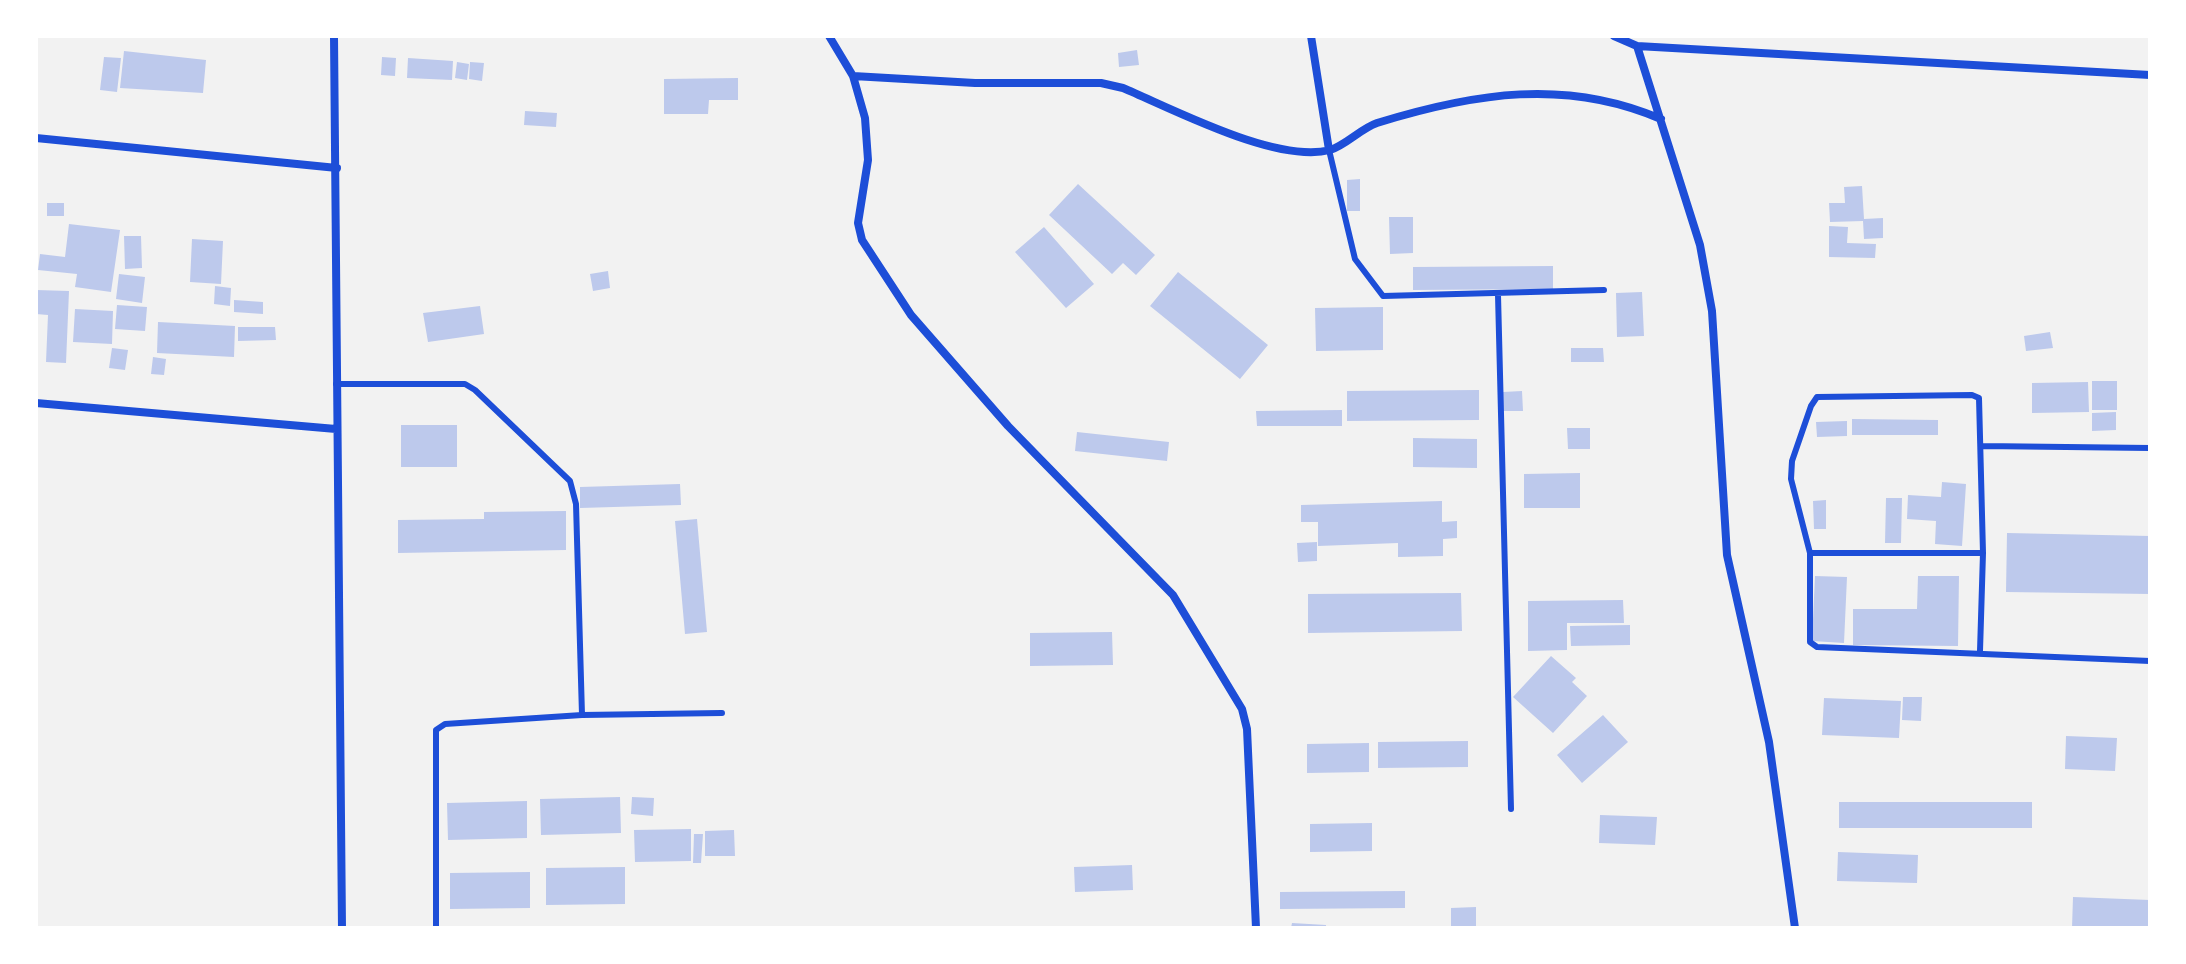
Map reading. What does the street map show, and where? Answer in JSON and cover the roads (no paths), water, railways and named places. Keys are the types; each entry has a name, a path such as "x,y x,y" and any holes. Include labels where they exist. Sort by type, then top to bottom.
{"street":[{"path":"334,36 342,928"},
{"path":"829,36 853,76 867,138 858,223 862,240 911,315 998,415 1173,595 1242,709 1248,744 1256,928"},
{"path":"1311,36 1329,150"},
{"path":"1614,36 1637,46 2150,75"},
{"path":"1637,46 1700,245 1712,311 1727,555 1769,742 1795,928"},
{"path":"853,76 975,83 1101,83 1123,88 1258,144 1292,150 1329,150 1373,124 1434,108 1550,91 1597,96 1661,119"},
{"path":"36,138 337,168"},
{"path":"36,403 336,429"}],"lane":[{"path":"1329,150 1355,259 1376,291 1394,298 1604,290"},
{"path":"1498,295 1511,809"},
{"path":"336,384 465,384 570,481 576,504 582,715"},
{"path":"1980,651 1983,553 1979,398 1972,395 1817,397 1792,461 1791,479 1810,553 1810,642 1817,647 1980,651 2150,661"},
{"path":"1982,446 2150,448"},
{"path":"1810,553 1983,553"},
{"path":"436,926 436,730 445,724 582,715 722,713"}]}
